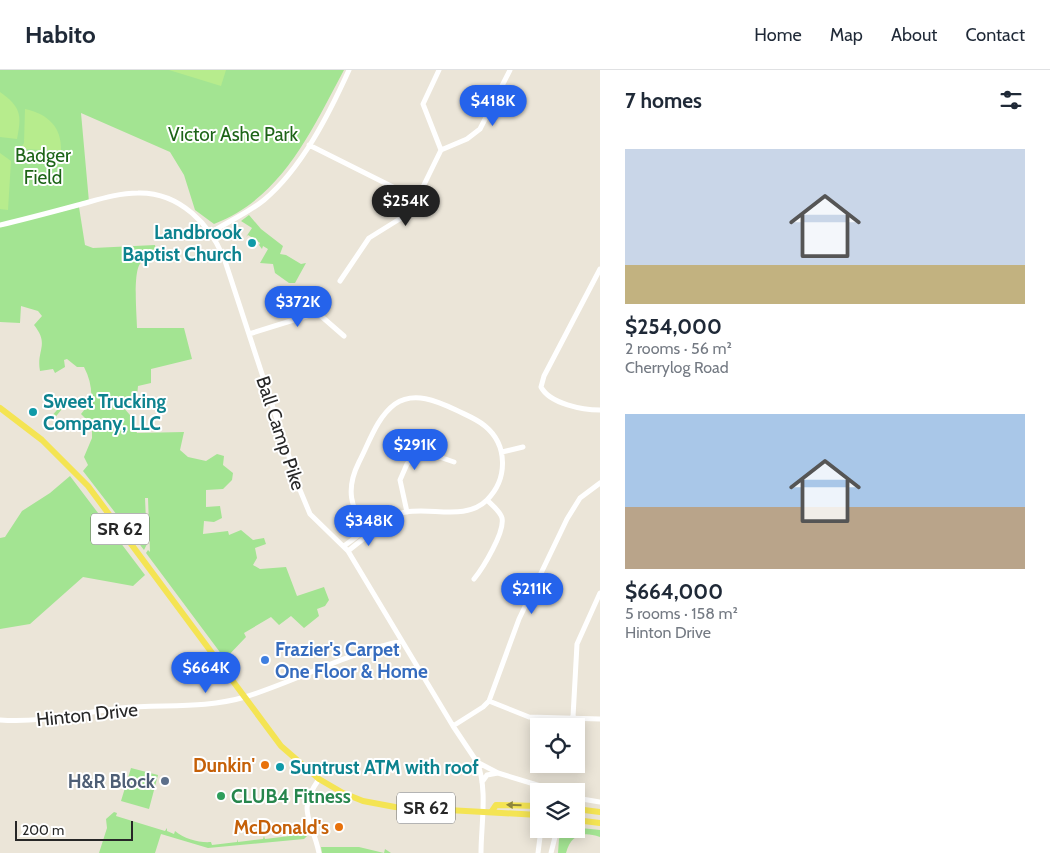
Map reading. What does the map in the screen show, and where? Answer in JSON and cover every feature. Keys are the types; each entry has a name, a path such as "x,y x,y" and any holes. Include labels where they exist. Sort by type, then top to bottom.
{"main road":[{"name":"SR 62","path":"0,408 42,440 88,486 286,752 319,780 358,800 381,805 530,815"},
{"path":"492,811 496,805 530,806"},
{"path":"585,810 600,812"},
{"path":"585,821 600,823"}],"street":[{"path":"212,232 250,211 271,193 294,168 309,145 350,70"},
{"path":"440,70 423,104 441,150"},
{"path":"340,281 369,238 406,215 417,199 441,150 467,139 480,129 510,70"},
{"path":"309,145 417,199"},
{"name":"Ball Camp Pike","path":"0,225 110,197 140,193 160,196 178,204 198,218 212,232 226,261 304,502 310,514 348,551 453,726 477,762 498,773 531,783"},
{"path":"600,269 544,376 542,387 547,394 572,407 587,411 600,410"},
{"path":"249,334 313,314 321,316 344,336"},
{"path":"344,546 364,531 369,530 396,515 407,512 467,511 487,500 500,480 502,452 494,435 479,421 430,399 415,398 398,402 382,418 354,472 350,486 352,506 369,530"},
{"path":"502,452 523,447"},
{"path":"407,512 400,480 407,464 418,454 428,453 454,462"},
{"path":"453,726 483,707 489,701 519,618 567,519 580,498 600,483"},
{"path":"474,579 482,570 502,526 502,518 487,500"},
{"path":"348,551 368,535 369,530"},
{"path":"573,717 577,644 600,593"},
{"name":"Hinton Drive","path":"1,720 66,718 118,709 210,704 245,697 357,652 402,641"},
{"path":"489,701 529,717 600,719"},
{"path":"0,726 1,720"},
{"path":"477,762 482,782 480,853"},
{"path":"482,782 487,775 498,773"},
{"path":"319,780 306,801 307,815 319,853"},
{"path":"585,800 600,802"},
{"path":"540,838 540,853"},
{"path":"551,853 555,838"}],"green space":[{"name":"Victor Ashe Park","path":"0,70 344,70 307,138 293,160 277,179 259,197 238,212 214,224 195,210 184,175 170,152 81,113 89,202 0,224"},
{"path":"169,70 226,70 221,86"},
{"path":"0,92 12,102 18,112 17,139 0,137"},
{"path":"25,109 40,114 52,123 59,135 61,151 24,149 22,146 24,143"},
{"path":"0,153 11,161 8,210 0,209"},
{"path":"79,207 85,245 93,248 155,245 157,259 142,262 137,273 137,328 184,328 192,359 151,369 151,383 138,386 137,396 123,407 130,415 137,433 184,432 180,450 188,457 206,461 217,454 224,456 223,465 233,473 232,480 223,489 206,490 206,507 220,506 222,518 214,522 204,521 203,534 228,531 229,535 241,530 253,540 264,538 266,544 255,548 257,558 253,565 260,569 286,567 297,596 324,587 329,600 325,606 317,609 319,616 304,628 291,616 279,625 271,617 244,633 246,637 225,659 146,553 148,550 150,552 148,498 145,498 147,544 144,550 83,471 88,465 84,457 92,438 92,429 89,422 81,414 85,409 66,404 53,420 50,418 64,402 90,408 90,382 84,367 77,367 67,359 64,360 65,367 55,373 53,369 40,371 42,343 39,332 34,325 42,316 38,311 21,306 20,323 0,322 0,227"},
{"path":"249,215 261,229 283,246 280,254 286,255 301,264 306,263 295,283 289,283 275,273 273,264 260,263 268,249 263,246 262,249 259,245 260,243 248,235 246,237 252,228 241,221"},
{"path":"70,476 145,575 133,586 83,577 30,624 0,629 0,538 5,537 22,511 50,493"},
{"path":"131,768 158,775 149,809 121,801"},
{"path":"114,812 117,813 116,816 165,831 167,828 167,831 174,834 175,831 192,840 211,842 212,845 237,842 237,839 238,842 263,839 264,836 265,839 290,836 290,833 293,835 306,825 305,822 310,833 304,839 208,848 161,834 155,853 99,853 107,828 106,819"},
{"path":"585,828 600,830 600,837 585,834"},
{"path":"574,838 566,853 558,853 559,839"},
{"path":"321,847 359,847 384,853 322,853"}],"place":[{"name":"Landbrook Baptist Church","path":"252,243"},
{"name":"Sweet Trucking Company, LLC","path":"33,412"},
{"name":"Frazier's Carpet One Floor & Home","path":"265,660"},
{"name":"Dunkin'","path":"265,765"},
{"name":"Suntrust ATM with roof","path":"280,767"},
{"name":"H&R Block","path":"165,781"},
{"name":"CLUB4 Fitness","path":"221,796"},
{"name":"McDonald's","path":"339,827"}],"park label":[{"name":"Badger Field","path":"43,166"}]}
